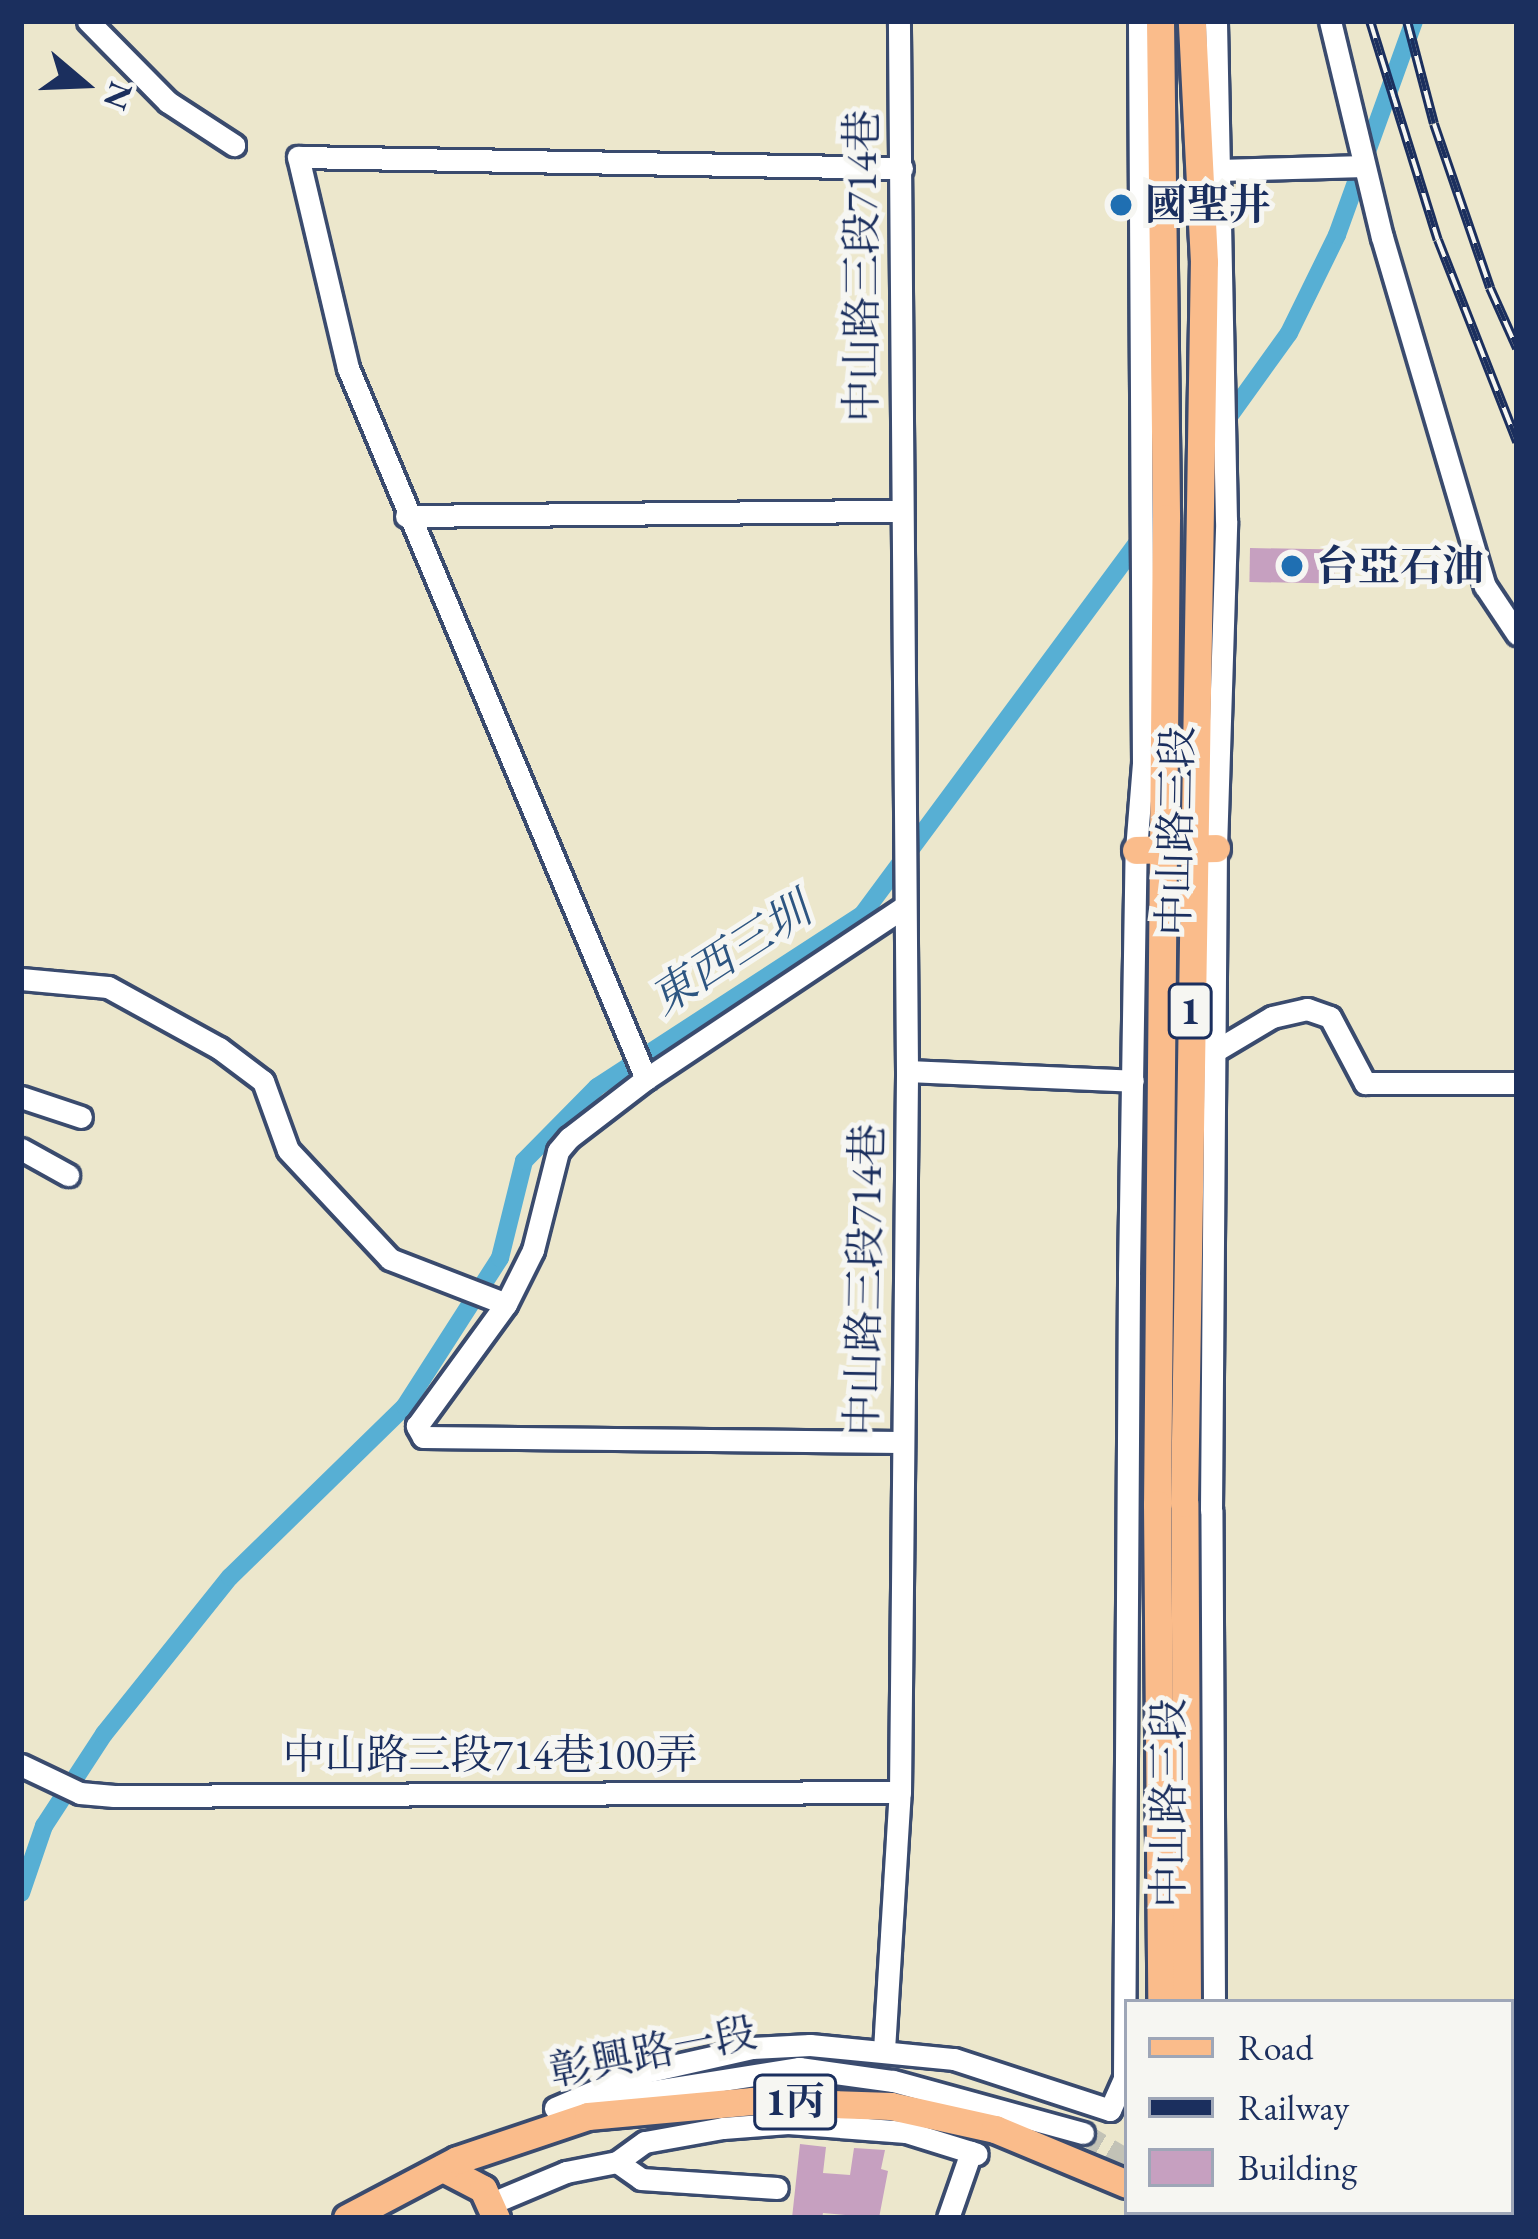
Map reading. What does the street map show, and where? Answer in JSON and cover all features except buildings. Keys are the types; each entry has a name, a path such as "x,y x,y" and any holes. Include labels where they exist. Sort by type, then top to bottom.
{"main road":[{"name":"中山路三段","path":"1160,21 1154,263 1197,1506 1197,1926 1187,1999"},
{"name":"中山路三段","path":"1163,1814 1159,1714 1177,848 1213,262 1192,21"},
{"path":"1154,263 1213,262"},
{"name":"1","path":"1161,1999 1163,1814"},
{"name":"彰興路一段","path":"359,2214 450,2164 589,2116 752,2102 891,2106 994,2129 1124,2183"},
{"path":"450,2164 472,2180 494,2210"}],"street":[{"path":"88,21 168,102 234,145"},
{"name":"中山路三段714巷","path":"884,2050 900,1792 907,1071 898,21"},
{"name":"中山路三段","path":"1138,21 1154,263"},
{"name":"中山路三段","path":"1213,262 1220,170 1216,21"},
{"path":"1330,21 1364,166 1485,586 1517,634"},
{"path":"646,1079 348,368 298,158 902,168"},
{"path":"1220,170 1364,166"},
{"path":"406,515 902,511"},
{"name":"中山路三段","path":"1177,848 1215,1051 1197,1506 1212,1845 1197,1926 1213,1999"},
{"name":"中山路三段","path":"1126,1715 1133,1082 1177,848"},
{"path":"901,1442 423,1437 417,1426 506,1304 533,1250 557,1151 646,1079 902,907"},
{"path":"21,979 108,987 219,1048 263,1081 288,1150 389,1258 506,1304"},
{"path":"1215,1051 1272,1016 1306,1009 1330,1017 1365,1083 1517,1083"},
{"path":"907,1071 1133,1082"},
{"path":"21,1097 81,1117"},
{"path":"21,1148 68,1175"},
{"path":"1127,1790 1159,1714"},
{"path":"1126,1715 1163,1814"},
{"name":"1","path":"1125,1999 1126,1715"},
{"name":"中山路三段714巷100弄","path":"21,1765 80,1793 900,1792"},
{"path":"1197,1926 1228,1999"},
{"name":"1","path":"554,2108 632,2075 752,2048 884,2050 954,2059 1119,2115 1124,2078"},
{"name":"彰興路一段","path":"450,2164 554,2108 699,2080 799,2068 893,2081 1008,2108 1083,2134"},
{"path":"494,2210 566,2172 617,2162 645,2142 788,2122 906,2132 974,2153 948,2218"},
{"path":"617,2162 641,2179 777,2188"}],"waterway":[{"name":"東西三圳","path":"1220,429 1289,333 1337,235 1414,21"},
{"name":"東西三圳","path":"21,1893 44,1826 104,1734 230,1577 405,1406 500,1258 524,1161 597,1087 862,915 1144,534"}],"tunnel":[{"path":"1083,2133 1124,2157"}],"railway":[{"path":"1370,21 1438,240 1517,442"},
{"path":"1407,21 1434,124 1490,288 1517,348"}],"place":[{"name":"國聖井","path":"1121,205"},
{"name":"台亞石油","path":"1292,566"}]}
